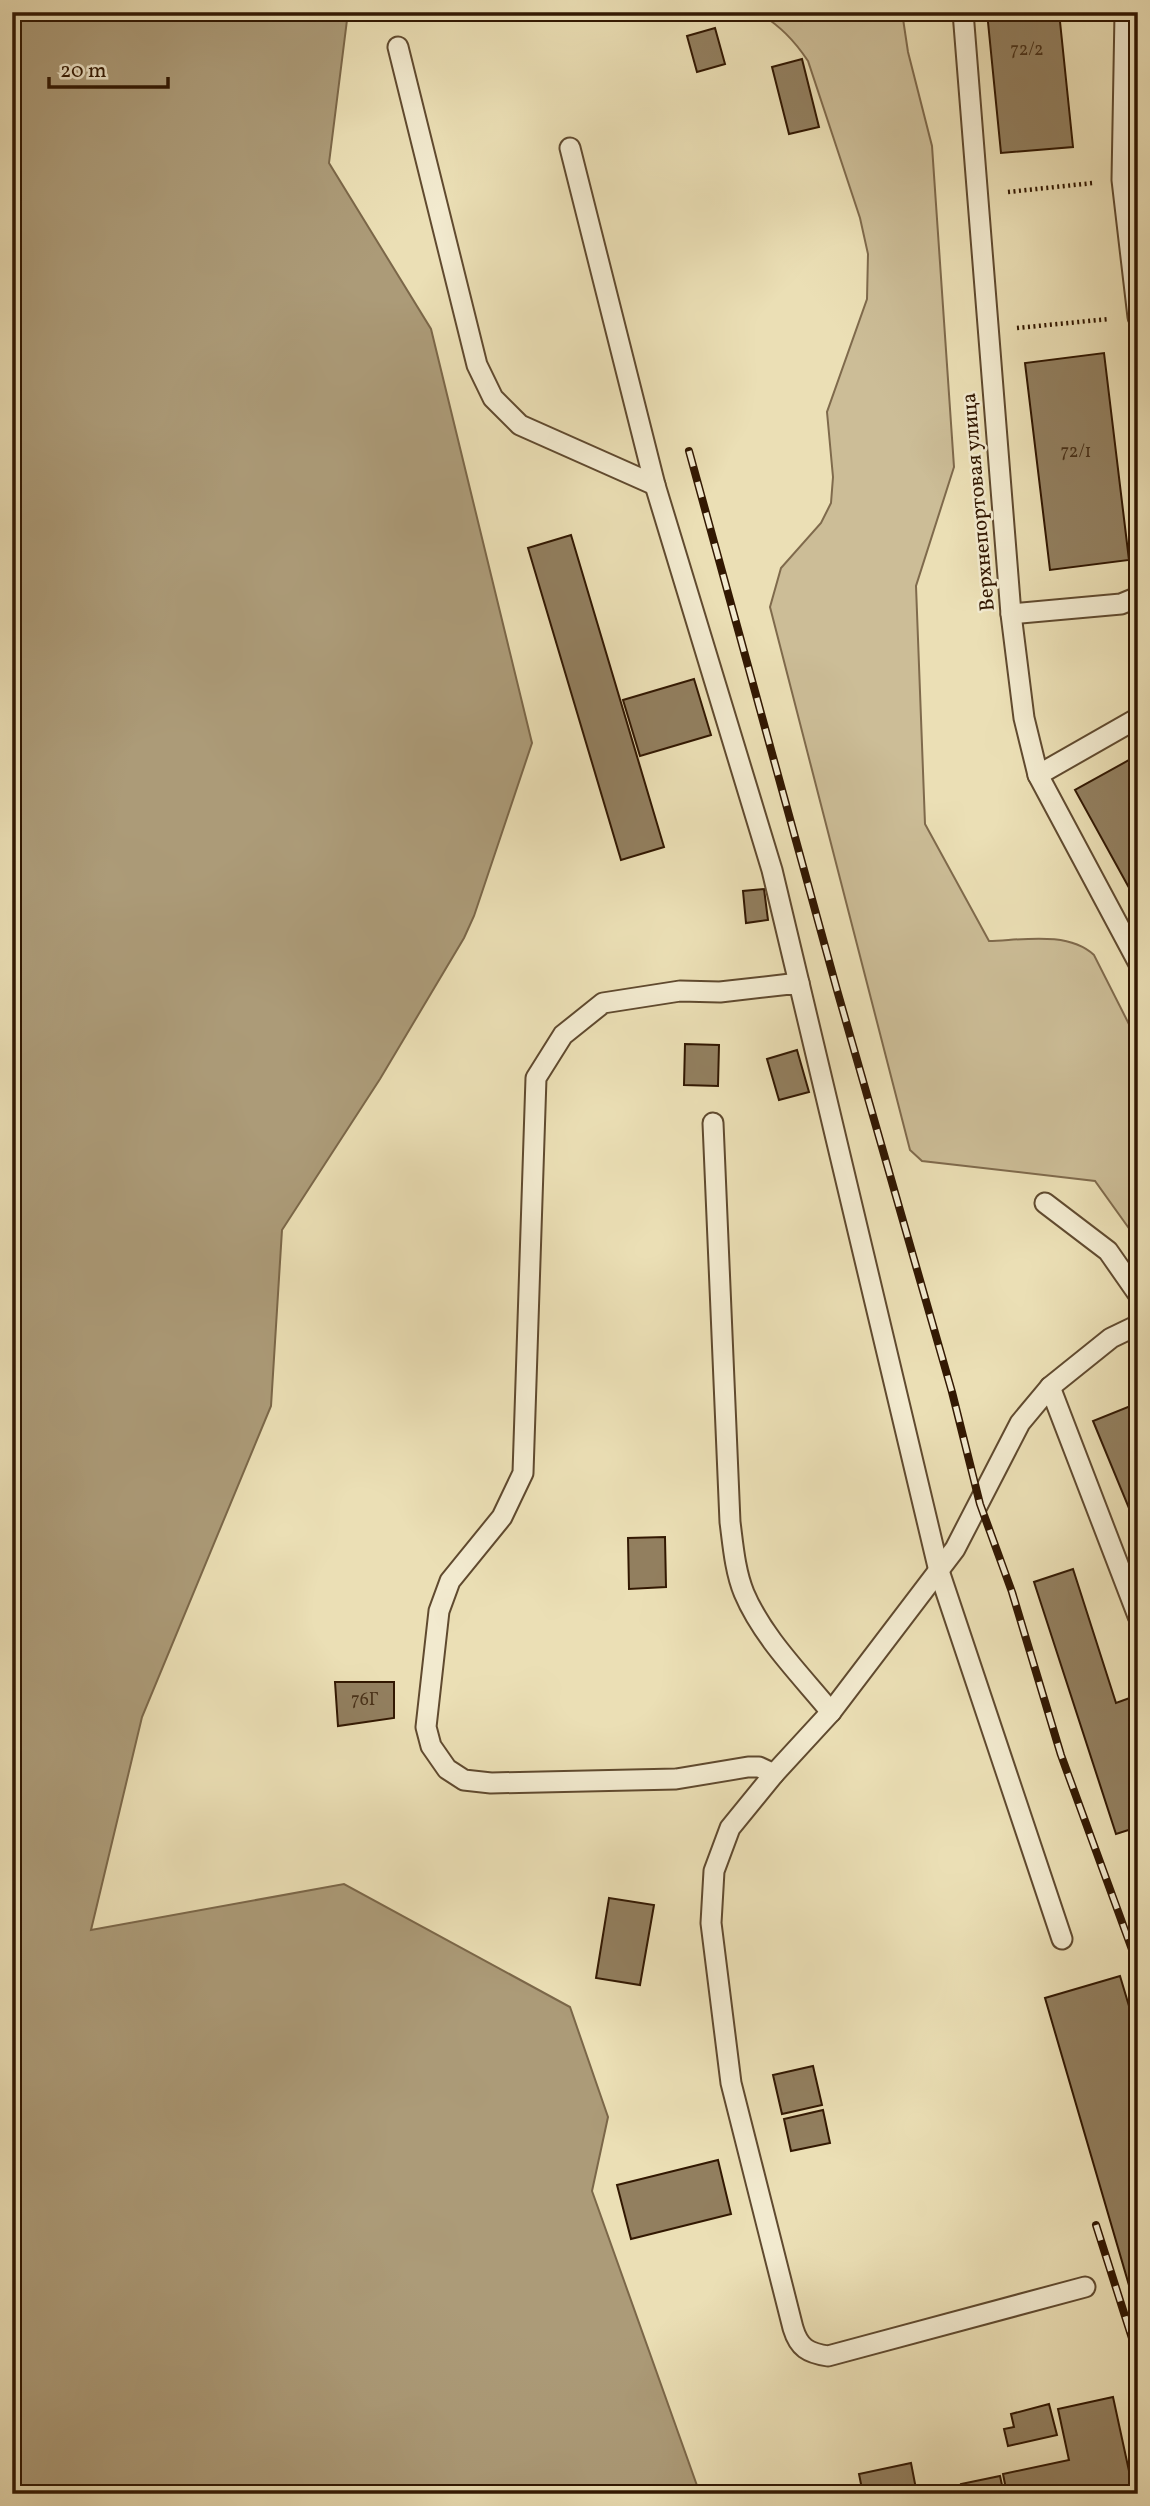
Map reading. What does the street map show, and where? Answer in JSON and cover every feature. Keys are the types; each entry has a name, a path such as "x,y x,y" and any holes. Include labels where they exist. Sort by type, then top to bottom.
{"lane":[{"name":"Верхнепортовая улица","path":"963,12 1011,614 1024,718 1038,775 1138,962"},
{"path":"1129,13 1122,180 1138,317"},
{"path":"398,47 474,354 493,398 520,425 655,485"},
{"path":"570,148 655,485 772,870 939,1571 1062,1939"},
{"path":"1011,614 1122,604 1138,597"},
{"path":"1038,775 1138,718"},
{"path":"774,1774 759,1767 748,1767 676,1779 491,1783 464,1780 439,1760 431,1746 426,1727 439,1611 450,1581 502,1517 523,1473 537,1078 564,1035 603,1003 680,991 720,992 799,983"},
{"path":"713,1123 730,1522 736,1564 743,1591 753,1611 774,1642 831,1712"},
{"path":"1045,1203 1108,1251 1138,1294"},
{"path":"1085,2287 828,2356 803,2349 796,2340 731,2084 711,1923 714,1871 730,1828 774,1774 831,1712 939,1571 971,1523 1020,1423 1050,1387 1111,1338 1138,1325"},
{"path":"1050,1387 1138,1616"}],"path":[{"path":"976,197 1122,180"},
{"path":"987,330 1138,317"}],"shaded area":[{"path":"12,12 348,12 329,163 431,329 532,743 474,916 464,938 380,1079 282,1230 271,1406 142,1717 91,1930 344,1884 570,2007 608,2117 592,2191 700,2494 12,2494"},
{"path":"758,12 902,12 908,52 932,146 954,467 916,586 925,824 989,941 1058,940 1083,947 1094,955 1138,1042 1138,1241 1095,1181 922,1161 910,1150 770,607 781,568 821,523 831,503 833,477 827,412 867,299 868,254 860,218 808,61 786,34"}],"building":[{"path":"987,12 1059,12 1073,147 1001,153"},
{"path":"715,28 725,64 697,72 687,36"},
{"path":"802,59 819,127 789,134 772,67"},
{"path":"1104,353 1129,560 1050,570 1025,363"},
{"path":"571,535 664,847 621,860 528,548"},
{"path":"694,679 711,735 640,756 623,700"},
{"path":"1138,755 1138,904 1075,790"},
{"path":"764,889 768,920 746,923 743,891"},
{"path":"685,1044 719,1045 718,1086 684,1085"},
{"path":"797,1050 809,1092 779,1100 767,1059"},
{"path":"1138,1403 1138,1530 1093,1421"},
{"path":"665,1537 666,1587 629,1589 628,1538"},
{"path":"1073,1569 1116,1703 1138,1695 1138,1827 1116,1834 1034,1582"},
{"path":"335,1682 394,1682 394,1718 338,1726"},
{"path":"609,1898 654,1905 640,1985 596,1978"},
{"path":"1120,1976 1138,2036 1138,2297 1133,2299 1045,1998"},
{"path":"813,2066 822,2105 782,2114 773,2075"},
{"path":"823,2110 830,2143 791,2151 784,2119"},
{"path":"718,2160 731,2214 631,2239 617,2185"},
{"path":"1113,2397 1134,2494 1007,2494 1003,2474 1069,2460 1058,2409"},
{"path":"1049,2404 1057,2435 1008,2446 1004,2429 1014,2427 1011,2414"},
{"path":"911,2463 917,2494 863,2494 859,2474"},
{"path":"1000,2476 1004,2494 963,2494 961,2484"},
{"path":"957,2487 958,2494 924,2494"}],"railway":[{"path":"689,451 837,990 952,1392 980,1504 1012,1592 1061,1755 1138,1966"},
{"path":"1096,2225 1138,2357"}]}
